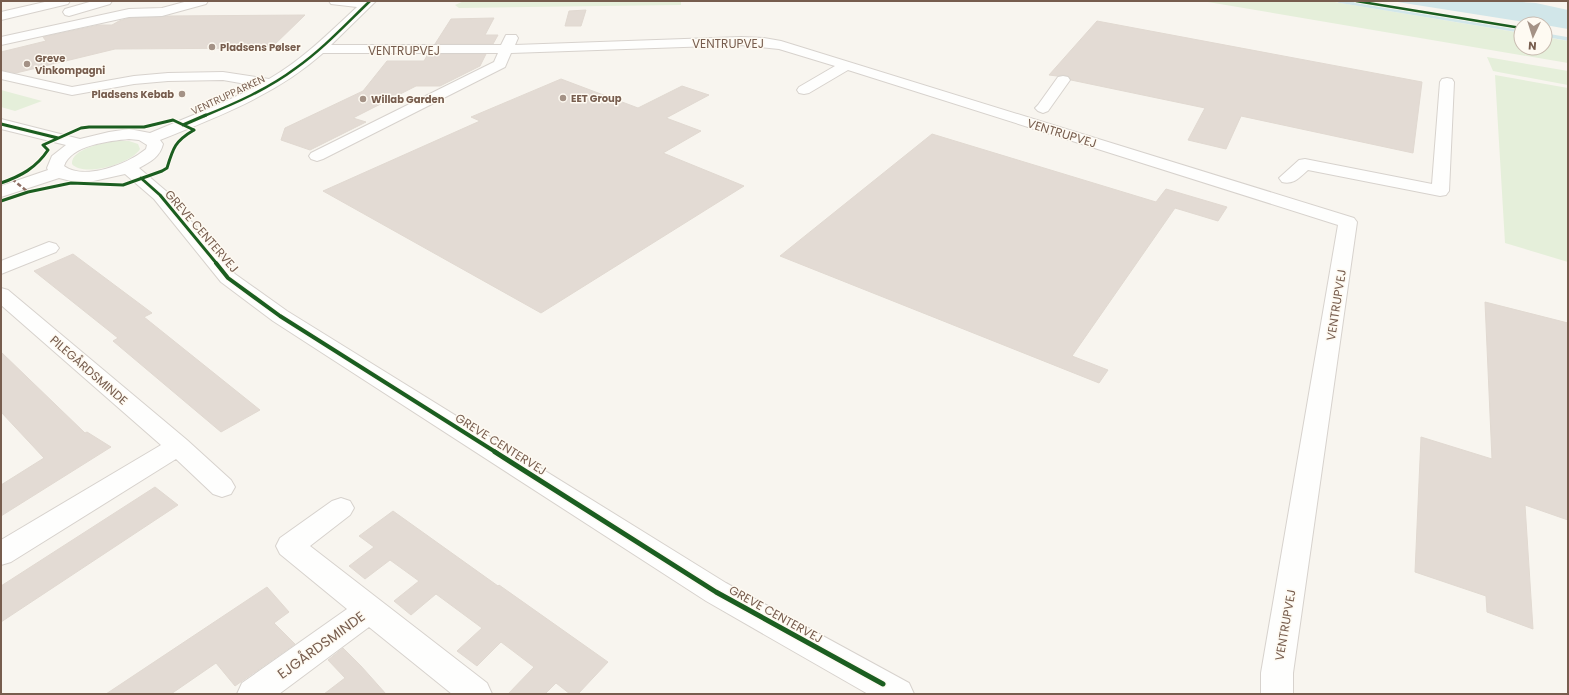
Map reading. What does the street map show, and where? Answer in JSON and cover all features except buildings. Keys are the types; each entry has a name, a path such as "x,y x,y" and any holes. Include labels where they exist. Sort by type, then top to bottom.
{"street":[{"path":"1,16 64,1"},
{"path":"1,27 86,8 106,1"},
{"path":"1,41 130,13 162,12 202,1"},
{"name":"VENTRUPPARKEN","path":"336,1 368,3"},
{"name":"VENTRUPPARKEN","path":"151,138 217,111 272,84 320,49 368,3"},
{"path":"579,61 604,49 605,42"},
{"name":"VENTRUPVEJ","path":"320,49 509,43 605,42 674,47 764,42 781,45 1348,222 1274,687"},
{"path":"317,156 500,64 509,43"},
{"path":"174,90 205,63"},
{"path":"804,90 846,66"},
{"path":"1,75 72,91 134,80 189,76 223,76 272,84"},
{"path":"1043,108 1063,80"},
{"path":"1288,178 1305,164 1440,191 1447,82"},
{"path":"1,124 82,144"},
{"path":"135,135 151,138 155,144 153,151 143,159 128,167 112,172 89,176 68,175 59,172 55,168 55,162 61,156 82,144 114,136 135,135"},
{"name":"GREVE CENTERVEJ","path":"128,167 160,195 228,278 280,316 716,592 896,691"},
{"path":"1,192 59,172"},
{"path":"1,268 49,248"},
{"name":"PILEGÅRDSMINDE","path":"1,294 178,446 222,487"},
{"path":"1,554 178,446"},
{"name":"EJGÅRDSMINDE","path":"341,508 290,546 476,694"},
{"name":"EJGÅRDSMINDE","path":"253,694 370,609"}],"green space":[{"path":"464,1 681,1 681,5 459,8 455,5"},
{"path":"1202,1 1329,1 1513,32 1513,54"},
{"path":"1553,38 1568,41 1568,63 1527,56 1553,56"},
{"path":"1487,57 1568,71 1568,85 1493,71"},
{"path":"1495,75 1568,88 1568,262 1505,243"},
{"path":"1,90 42,101 15,111 1,107"},
{"path":"114,141 129,141 138,144 140,149 128,159 108,167 87,170 78,168 72,164 73,159 82,151 96,145"}],"shaded area":[{"path":"1391,1 1507,1 1536,3 1568,10 1568,29 1553,26 1553,16 1513,16 1513,20"}],"waterway":[{"path":"1339,1 1513,30"},
{"path":"1553,36 1568,39"}],"marked path":[{"path":"12,179 28,192"}],"cycle path":[{"path":"183,125 240,100 282,78 315,53 370,1"},
{"path":"1356,1 1513,27"},
{"path":"1,183 22,175 39,163 48,150 43,145 81,128 144,127 173,120 194,130"},
{"path":"1,124 58,138"},
{"path":"1,201 28,192 71,183 123,185 162,171 167,168 173,149 178,141 194,130"},
{"path":"141,178 160,195 228,278 280,316 716,592 883,684"}],"place":[{"name":"Pladsens Pølser","path":"212,47"},
{"name":"Greve Vinkompagni","path":"27,64"},
{"name":"Pladsens Kebab","path":"182,94"},
{"name":"EET Group","path":"563,98"},
{"name":"Willab Garden","path":"363,99"}]}
